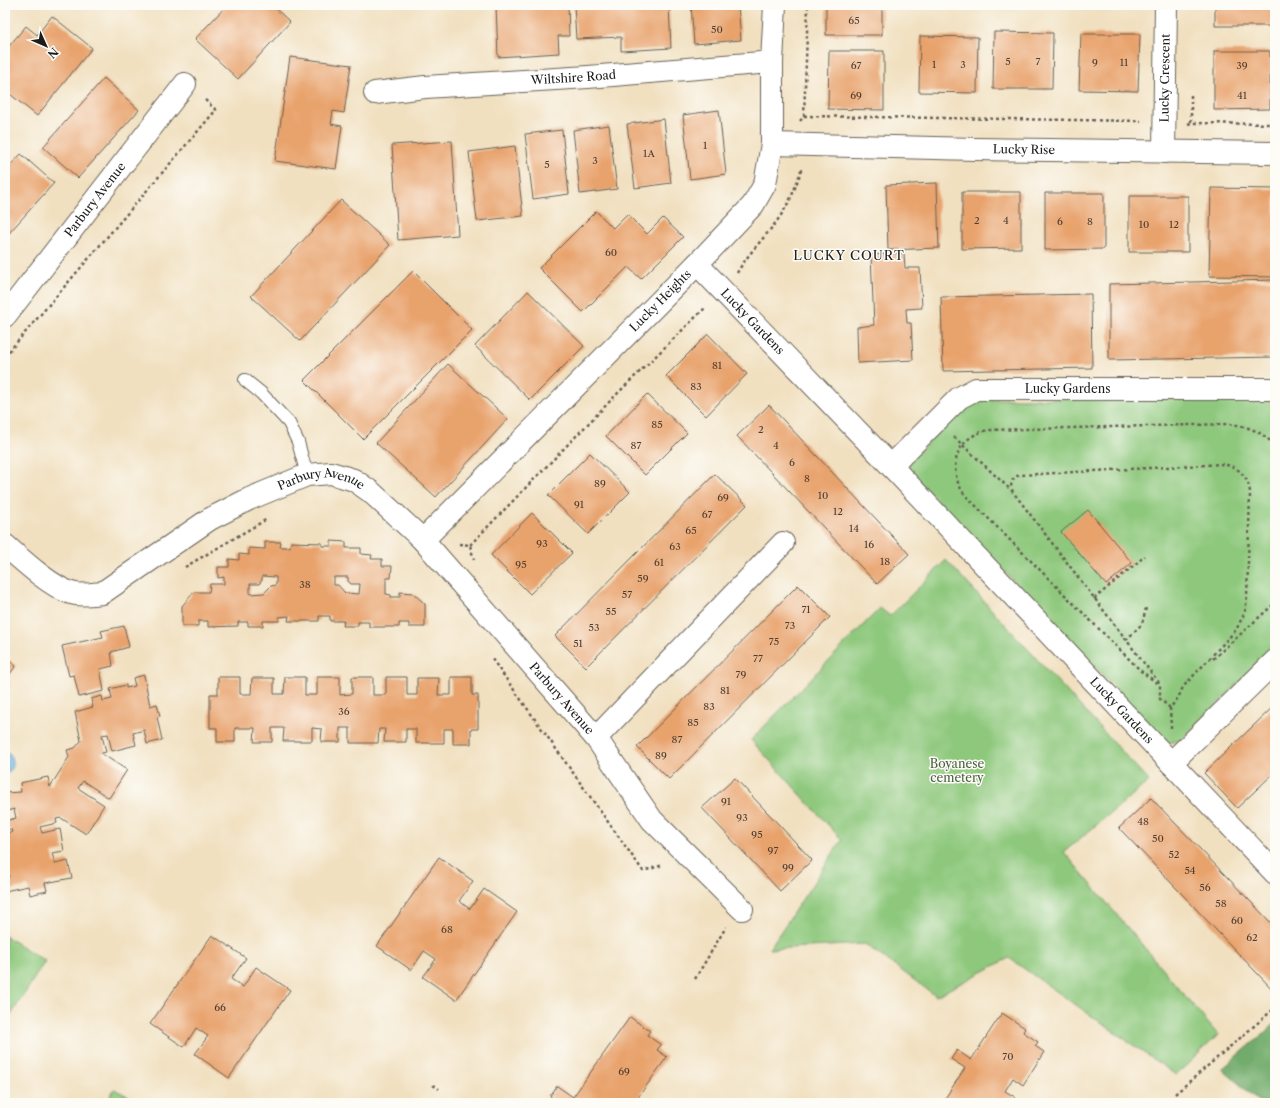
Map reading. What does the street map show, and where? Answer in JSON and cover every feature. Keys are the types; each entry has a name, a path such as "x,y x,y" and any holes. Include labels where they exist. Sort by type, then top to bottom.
{"street":[{"name":"Lucky Heights","path":"424,540 697,264 753,205 765,184 772,144 772,62 775,5"},
{"name":"Lucky Crescent","path":"1164,152 1166,5"},
{"name":"Wiltshire Road","path":"375,93 425,87 772,62"},
{"name":"Parbury Avenue","path":"5,316 185,84"},
{"name":"Lucky Rise","path":"772,144 976,149 1275,153"},
{"name":"Lucky Gardens","path":"697,264 891,466 1275,873"},
{"name":"Lucky Gardens","path":"891,466 959,398 976,389 1275,389"},
{"name":"Parbury Avenue","path":"5,545 53,584 71,593 88,595 102,593 210,519 249,499 307,475 331,473 354,480 371,492 424,540 596,738 652,820 742,909"},
{"name":"Parbury Avenue","path":"596,738 783,543"},
{"path":"1171,763 1275,661"}],"lane":[{"path":"245,380 261,393 289,423 298,442 307,475"}],"path":[{"path":"5,356 216,110 185,84"},
{"path":"804,116 1145,121 1151,126 1182,126 1191,123 1275,124"},
{"path":"1160,684 1141,671 965,495 958,485 955,474 956,459 962,445 976,433 991,430 1230,424 1254,429 1266,437 1275,446"},
{"path":"952,435 1013,492"},
{"path":"1221,464 1232,466 1245,477 1250,492 1247,602 1241,621 1236,630 1183,687 1178,698 1170,708 1160,699 1160,684 1013,492 1010,487 1012,481 1015,477 1020,475 1221,464"},
{"path":"182,569 272,516"},
{"path":"1094,599 1145,556"},
{"path":"1203,667 1275,603"},
{"path":"1126,640 1142,624 1146,608"},
{"path":"490,656 644,871 669,864"},
{"path":"695,979 729,923 742,909"},
{"path":"1175,1094 1275,1008"},
{"path":"433,1085 439,1089"}],"green space":[{"path":"1275,398 1275,647 1180,741 1167,743 909,471 910,461 965,405 977,399"},
{"name":"Boyanese cemetery","path":"946,560 1149,781 1064,852 1218,1035 1176,1075 1009,958 936,996 865,944 769,949 842,840 751,740 880,608 890,616"},
{"path":"5,936 45,961 11,1015 5,1011"},
{"path":"1275,1024 1275,1103 1261,1103 1222,1069"},
{"path":"114,1089 141,1103 107,1103"}],"water":[{"path":"5,750 11,756 13,767 5,776"}],"building":[{"path":"227,5 272,5 290,22 238,79 195,39"},
{"path":"496,5 568,5 569,36 558,36 559,53 498,57"},
{"path":"574,5 669,5 671,48 621,51 621,37 576,39"},
{"path":"691,5 738,5 741,40 694,44"},
{"path":"826,5 882,5 882,35 826,35"},
{"path":"1215,5 1272,5 1272,26 1215,26"},
{"path":"52,16 92,48 37,116 5,90 5,43 9,46 26,26 37,35"},
{"path":"994,32 1053,33 1052,89 993,89"},
{"path":"1081,34 1140,34 1138,91 1079,90"},
{"path":"920,36 978,37 977,93 919,92"},
{"path":"829,51 884,51 884,110 828,109"},
{"path":"1214,51 1270,51 1270,109 1214,110"},
{"path":"290,57 351,65 344,113 333,111 331,124 342,126 336,169 275,161"},
{"path":"104,78 139,110 78,178 43,147"},
{"path":"719,110 726,174 690,179 683,115"},
{"path":"664,119 671,183 635,188 627,124"},
{"path":"609,125 617,189 580,194 573,130"},
{"path":"562,130 569,194 533,199 525,134"},
{"path":"452,141 458,235 398,240 392,145"},
{"path":"515,146 523,216 477,221 469,152"},
{"path":"21,154 54,183 9,233 5,229 5,171"},
{"path":"937,183 939,248 888,250 886,185"},
{"path":"1211,188 1275,189 1275,277 1209,276"},
{"path":"962,192 1021,192 1021,248 962,249"},
{"path":"1045,193 1104,193 1104,249 1045,250"},
{"path":"1129,196 1188,196 1188,252 1129,252"},
{"path":"341,200 390,245 300,341 251,296"},
{"path":"596,211 613,228 627,214 647,234 663,218 683,237 641,279 628,267 583,312 539,268"},
{"path":"904,253 905,268 920,268 922,308 906,309 907,323 911,323 913,360 858,363 857,327 874,325 871,255"},
{"path":"413,271 472,330 363,439 304,380"},
{"path":"1275,280 1275,357 1109,360 1109,284"},
{"path":"528,291 584,346 530,400 475,346"},
{"path":"1091,294 1092,368 943,371 941,297"},
{"path":"708,334 747,374 706,416 666,376"},
{"path":"448,364 508,419 436,497 376,443"},
{"path":"647,394 687,433 645,475 606,436"},
{"path":"769,405 909,554 877,584 737,436"},
{"path":"590,453 630,492 588,534 548,495"},
{"path":"715,474 747,505 586,667 555,636"},
{"path":"1088,510 1132,563 1106,585 1061,532"},
{"path":"532,513 572,553 530,594 491,555"},
{"path":"331,541 346,542 346,548 361,548 361,554 372,555 371,559 382,559 382,566 392,566 391,578 386,578 386,594 391,595 391,597 400,597 400,592 413,593 425,604 425,627 409,627 409,623 399,623 399,627 369,627 369,622 358,622 358,626 343,626 344,621 330,621 330,616 319,616 319,621 288,621 289,616 279,617 279,621 263,621 263,626 248,626 248,622 238,622 238,626 208,627 208,621 198,621 198,626 182,626 182,606 194,592 209,592 210,584 224,584 224,577 218,578 218,567 229,567 229,559 239,560 239,554 249,555 249,548 265,549 265,542 281,542 280,547 290,547 291,542 322,543 322,546 331,546","holes":["262,576 276,577 276,585 271,586 264,593 250,594 250,584 259,584 262,580","334,577 348,577 348,581 351,584 360,584 359,594 345,593 338,585 334,585"]},
{"path":"798,585 830,617 669,779 637,747"},
{"path":"124,626 129,647 111,652 113,666 100,669 104,691 79,697 74,675 69,676 62,646 103,637 101,631"},
{"path":"5,657 16,666 5,680"},
{"path":"144,675 150,706 157,704 160,716 157,717 162,740 147,744 144,730 133,733 136,745 112,751 108,734 102,735 106,752 102,754 127,770 109,798 83,781 78,788 104,805 86,834 61,818 56,819 57,823 40,827 42,833 60,829 64,851 52,853 55,864 68,861 72,878 45,883 47,891 30,895 28,886 5,891 5,878 9,877 8,869 5,869 5,853 7,853 5,834 12,832 11,829 5,830 5,821 16,818 14,809 7,811 5,793 21,792 20,783 48,777 50,787 69,757 67,750 75,748 81,741 75,712 93,707 91,699 102,696 103,701 112,699 110,689 126,685 126,688 135,686 133,678"},
{"path":"218,677 240,677 240,694 251,694 252,678 274,678 274,694 284,694 285,677 305,677 305,695 317,695 317,677 340,677 340,695 352,694 352,677 373,677 373,695 386,695 386,677 407,677 407,695 417,695 417,678 439,678 438,695 451,695 451,677 472,677 472,695 478,695 478,729 471,729 471,744 453,744 453,729 444,729 444,743 416,743 416,729 406,729 406,742 384,742 385,729 379,729 378,743 350,743 350,728 340,728 340,742 321,742 322,729 312,728 312,741 283,741 284,728 272,728 272,742 254,742 255,728 235,728 235,742 217,742 217,728 210,728 210,694 218,694"},
{"path":"5,681 10,684 5,690"},
{"path":"1275,705 1275,772 1237,808 1204,773"},
{"path":"735,778 812,860 780,891 702,808"},
{"path":"1151,798 1275,927 1275,992 1119,828"},
{"path":"439,857 473,881 459,901 470,909 484,889 517,912 456,1000 423,977 436,959 424,951 411,970 377,946"},
{"path":"212,935 246,958 231,979 243,987 256,967 290,990 229,1078 195,1054 208,1036 196,1028 184,1047 150,1024"},
{"path":"1002,1013 1025,1028 1023,1032 1038,1042 1035,1046 1044,1052 1023,1085 1013,1078 1005,1091 1015,1097 1011,1103 942,1103 965,1068 951,1059 957,1050 971,1060"},
{"path":"630,1017 650,1031 647,1035 661,1045 657,1050 667,1057 634,1103 559,1103 550,1096 557,1086 573,1097"}],"district":[{"name":"LUCKY COURT","path":"849,255"}]}
